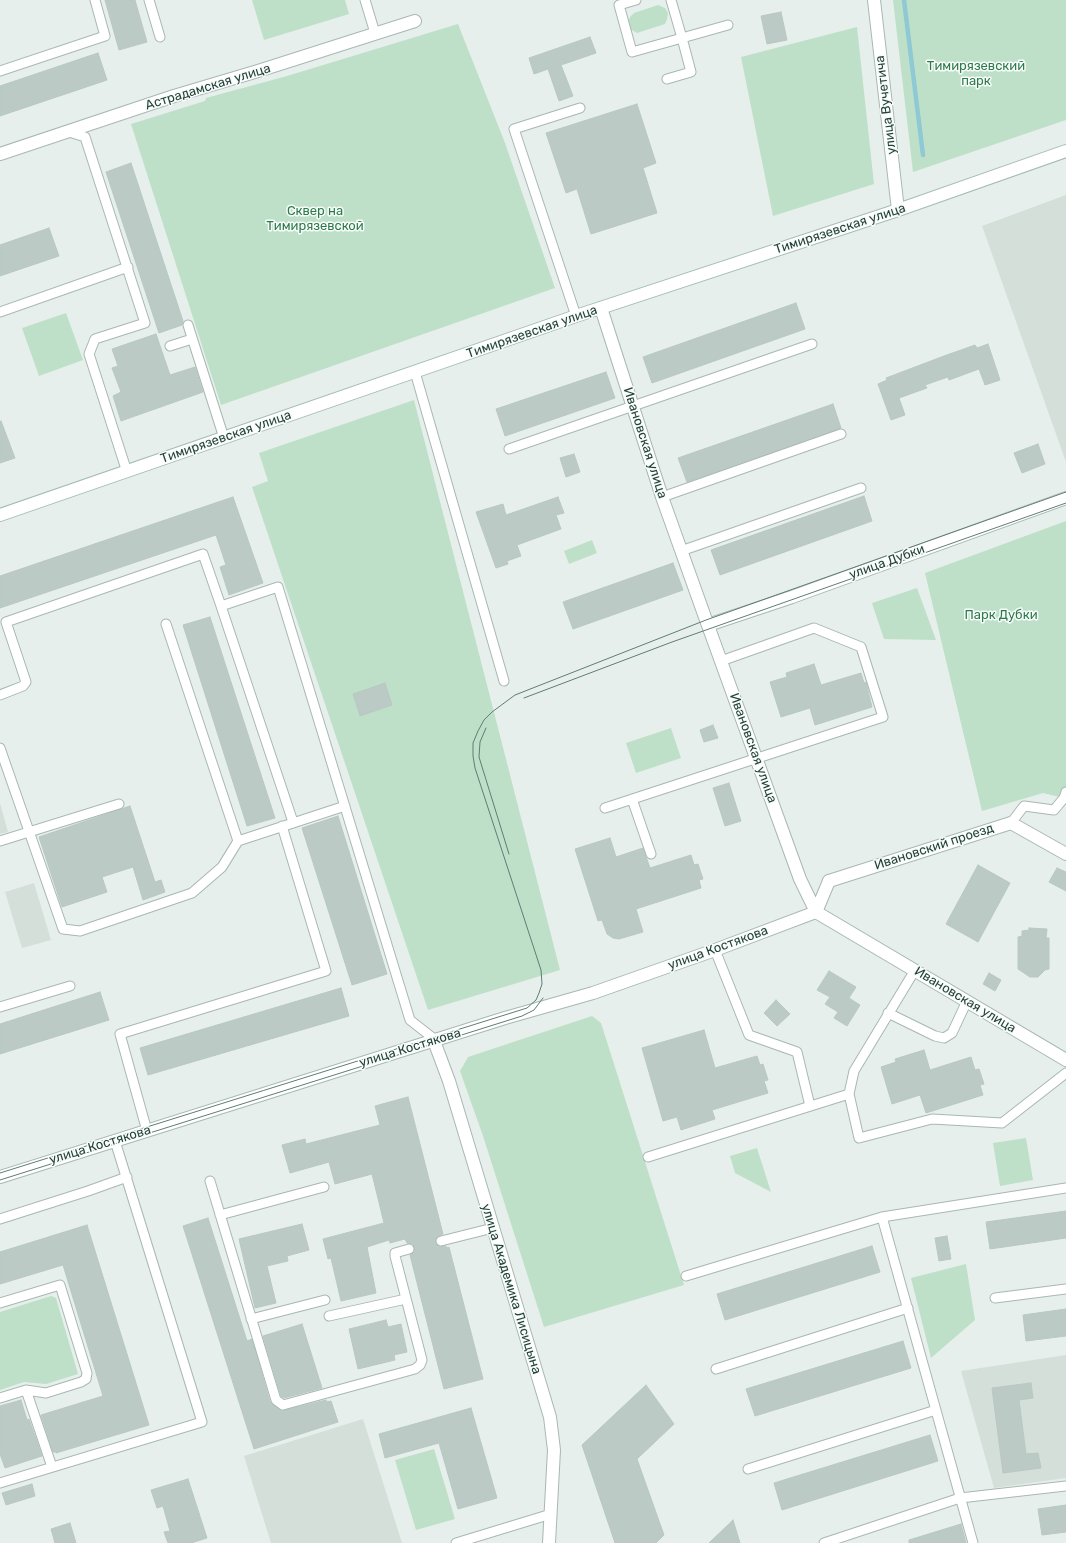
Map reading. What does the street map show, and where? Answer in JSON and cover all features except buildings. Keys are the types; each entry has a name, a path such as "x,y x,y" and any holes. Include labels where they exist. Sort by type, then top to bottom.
{"street":[{"name":"улица Вучетича","path":"874,0 898,210"},
{"name":"Астрадамская улица","path":"0,154 174,96 416,21"},
{"name":"Тимирязевская улица","path":"0,515 576,316 898,210 1066,151"},
{"name":"Ивановская улица","path":"601,308 681,552 800,879 816,912 1066,1060"},
{"name":"улица Дубки","path":"708,625 792,597 1066,498"},
{"name":"Ивановский проезд","path":"816,912 829,881 1011,823 1066,854"},
{"name":"улица Костякова","path":"0,1177 505,1018 594,993 816,912"},
{"name":"улица Академика Лисицына","path":"434,1041 449,1081 550,1417 554,1450 549,1543"}],"lane":[{"path":"0,71 105,36 95,0"},
{"path":"149,0 160,37"},
{"path":"365,0 375,33"},
{"path":"636,0 619,5 632,52 728,25"},
{"path":"667,79 691,72 671,0"},
{"path":"576,316 514,129 580,108"},
{"path":"69,132 85,137 145,322 95,339 89,354 127,472"},
{"path":"0,312 128,267"},
{"path":"188,325 224,438"},
{"path":"170,346 192,339"},
{"path":"509,449 812,344"},
{"path":"415,372 504,681"},
{"path":"662,497 841,434"},
{"path":"681,552 861,488"},
{"path":"0,694 23,686 26,682 6,622 203,554 293,822"},
{"path":"221,606 278,587 410,1020 434,1038 434,1041"},
{"path":"166,624 238,841"},
{"path":"605,808 883,717 861,647 814,628 721,662"},
{"path":"0,748 63,929 80,931 192,892 222,867 238,841 345,806"},
{"path":"1011,823 1024,806 1054,810 1064,798 1066,792"},
{"path":"632,799 650,854"},
{"path":"0,842 119,804"},
{"path":"147,1131 120,1034 326,971 282,826"},
{"path":"715,950 749,1035 797,1052 810,1106"},
{"path":"914,970 854,1071 850,1094 859,1138 932,1119 1002,1123 1066,1073"},
{"path":"0,1007 70,986"},
{"path":"888,1014 935,1036 944,1038 952,1034 968,1001"},
{"path":"648,1157 850,1094"},
{"path":"0,1483 202,1422 115,1141"},
{"path":"0,1219 127,1177"},
{"path":"210,1181 276,1400 283,1405 416,1369 420,1365 422,1360 395,1253 409,1249"},
{"path":"220,1215 324,1187"},
{"path":"686,1276 882,1217 1066,1188"},
{"path":"882,1217 973,1543"},
{"path":"441,1241 493,1228"},
{"path":"0,1304 60,1285 87,1372 86,1379 81,1382 46,1392 26,1390 0,1398"},
{"path":"995,1298 1066,1289"},
{"path":"329,1316 406,1299"},
{"path":"251,1319 326,1300"},
{"path":"716,1369 908,1308"},
{"path":"26,1390 52,1467"},
{"path":"748,1469 936,1410"},
{"path":"824,1543 960,1498 1066,1486"},
{"path":"456,1543 550,1514"}],"shaded area":[{"path":"1066,195 1066,462 982,226"},
{"path":"0,803 8,832 0,834"},
{"path":"34,883 51,940 22,948 5,892"},
{"path":"1066,1355 1066,1478 994,1488 961,1371"},
{"path":"363,1419 402,1543 271,1543 244,1456"}],"green space":[{"path":"252,0 345,0 349,14 264,40"},
{"name":"Тимирязевский парк","path":"893,0 1066,0 1066,120 913,172"},
{"path":"658,5 665,8 668,13 665,24 637,33 630,29 628,22 634,13"},
{"name":"Сквер на Тимирязевской","path":"458,24 505,143 555,288 221,405 131,124 205,101 206,98 287,76"},
{"path":"857,27 874,184 773,216 741,57"},
{"path":"66,313 83,360 39,376 22,328"},
{"path":"414,400 560,970 428,1010 252,487 268,481 259,453"},
{"name":"Парк Дубки","path":"1066,521 1066,802 1064,798 1043,793 982,811 925,573"},
{"path":"592,540 597,553 569,564 564,551"},
{"path":"917,588 936,640 884,639 872,603"},
{"path":"671,728 681,758 636,773 626,743"},
{"path":"592,1016 601,1023 684,1285 544,1327 483,1136 460,1071 468,1057"},
{"path":"1026,1138 1033,1180 1000,1186 993,1143"},
{"path":"757,1148 771,1192 735,1173 730,1156"},
{"path":"966,1264 975,1320 931,1358 911,1278"},
{"path":"51,1296 56,1298 78,1374 46,1384 24,1382 0,1390 0,1312"},
{"path":"434,1449 455,1519 416,1530 395,1460"}],"waterway":[{"path":"904,0 923,155"}],"tram line":[{"path":"0,1173 527,1008 536,1000 539,993 542,984 541,970 475,768 473,756 473,743 478,731 484,720 492,712 515,695 706,620 1066,492"},
{"path":"524,698 672,642 1066,503"},
{"path":"486,728 480,742 479,757 509,854"},
{"path":"0,1180 522,1016 534,1010 543,998"}]}
